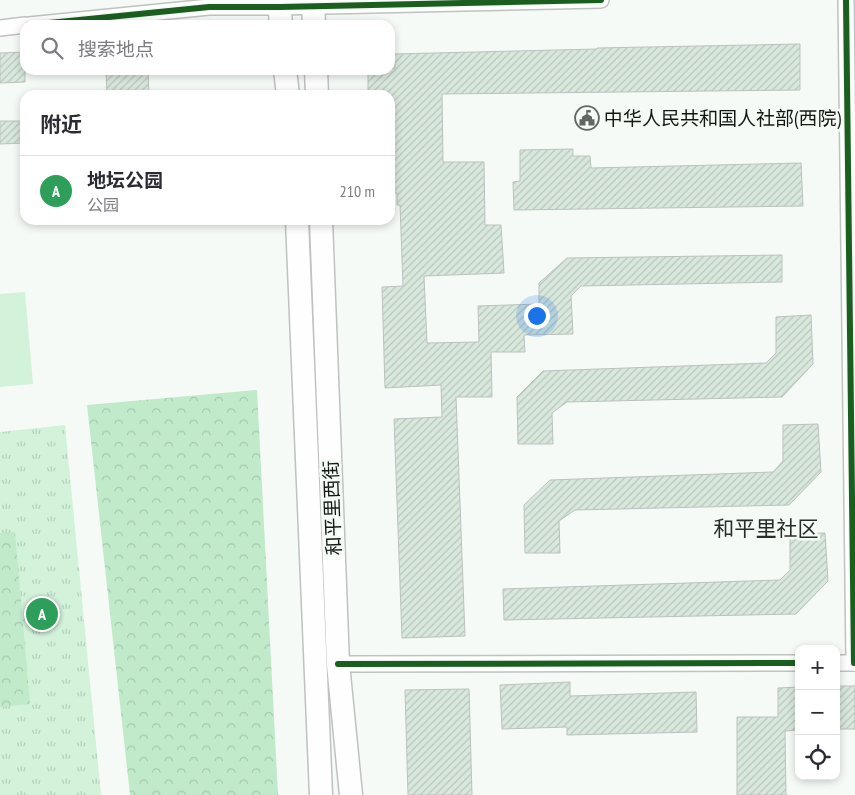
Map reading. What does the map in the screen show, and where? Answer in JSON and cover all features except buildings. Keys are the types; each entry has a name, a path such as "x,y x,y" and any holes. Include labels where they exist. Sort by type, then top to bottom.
{"main road":[{"path":"286,75 287,90"},
{"path":"316,75 317,90"},
{"name":"和平里西街","path":"297,225 321,795"},
{"name":"和平里西街","path":"321,225 338,664 351,795"}],"street":[{"path":"78,20 209,7 280,11 601,0"},
{"path":"840,663 855,663 846,0"},
{"path":"0,28 20,26"},
{"path":"338,664 795,663"}],"green space":[{"path":"25,292 33,384 0,387 0,294"},
{"path":"257,390 278,795 130,795 87,405"},
{"path":"65,425 101,795 0,795 0,432"},
{"path":"15,532 30,704 0,707 0,533"}],"cycle path":[{"path":"79,20 209,7 601,0"},
{"path":"846,0 854,663"},
{"path":"338,664 795,663"}],"place":[{"name":"中华人民共和国人社部(西院)","path":"587,118"},
{"name":"地坛公园","path":"42,614"}],"district":[{"name":"和平里社区","path":"766,529"}]}
